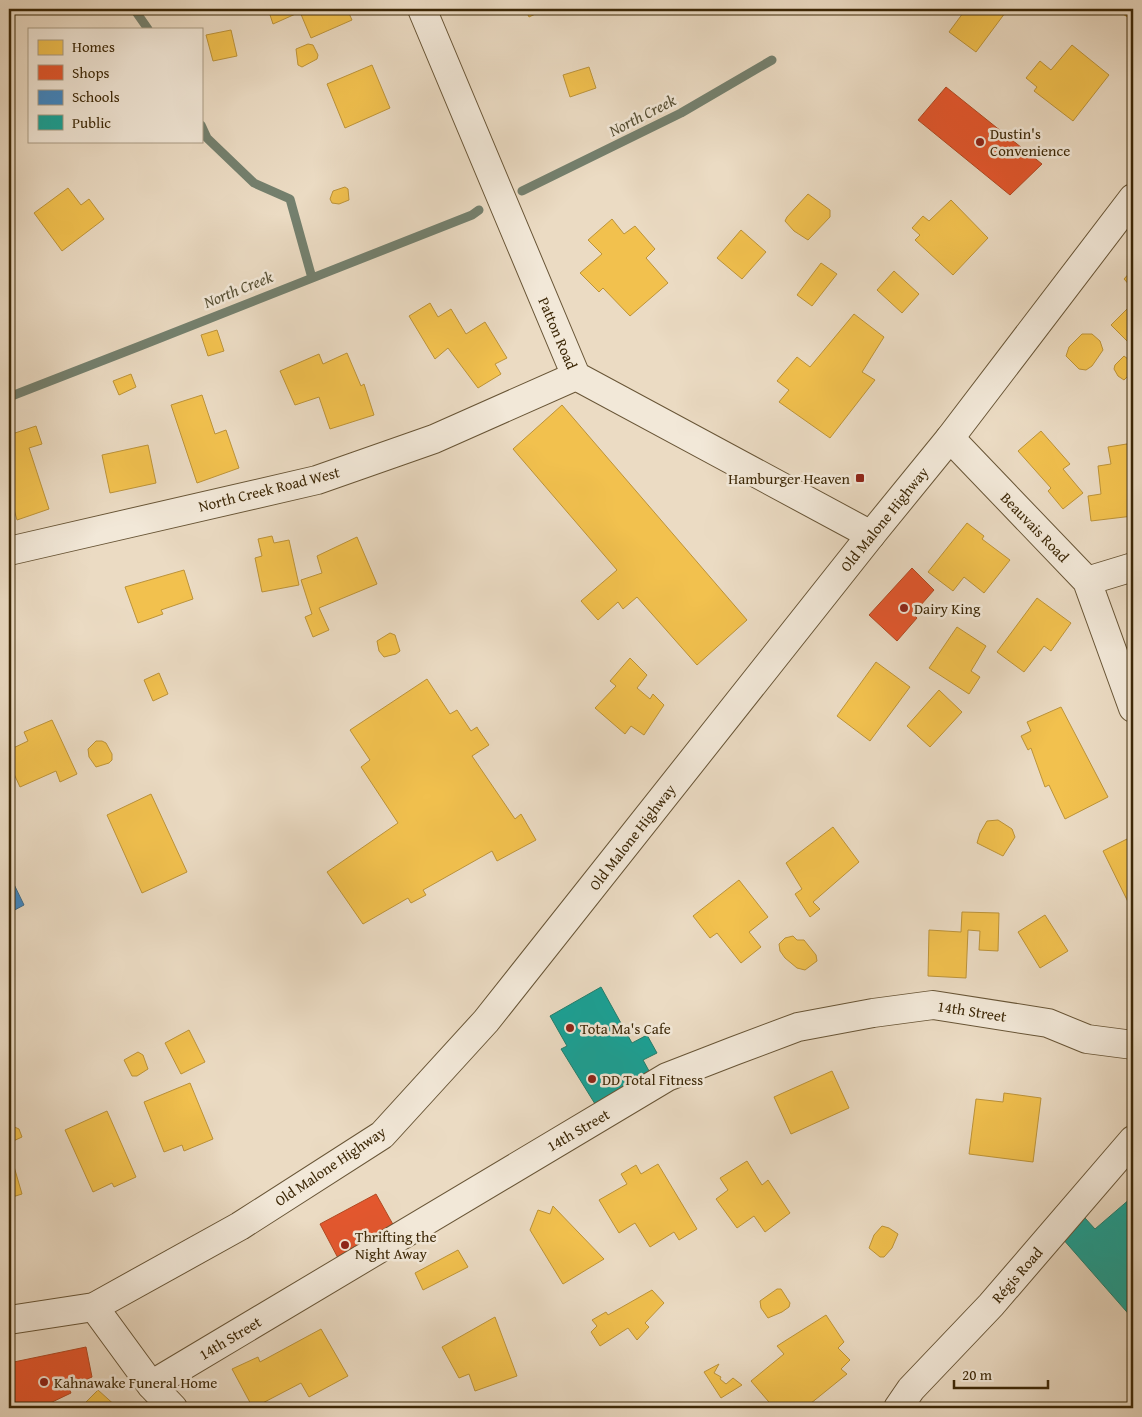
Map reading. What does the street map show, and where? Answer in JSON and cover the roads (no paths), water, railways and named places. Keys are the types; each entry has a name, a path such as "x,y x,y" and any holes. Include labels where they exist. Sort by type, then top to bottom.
{"street":[{"name":"Patton Road","path":"422,9 576,376 871,535"},
{"name":"Old Malone Highway","path":"9,1320 94,1307 240,1226 382,1135 486,1022 871,535 950,438 1133,198"},
{"name":"North Creek Road West","path":"9,551 318,480 434,439 576,376"},
{"name":"Beauvais Road","path":"950,438 1087,581"},
{"path":"1133,567 1087,581 1133,708"},
{"name":"14th Street","path":"151,1385 667,1077 798,1027 873,1013 933,1005 1048,1023 1087,1039 1133,1045"},
{"name":"Régis Road","path":"898,1408 911,1388 991,1304 1133,1140"},
{"path":"94,1307 151,1385 173,1408"}],"waterway":[{"path":"134,9 147,28"},
{"name":"North Creek","path":"522,191 681,113 772,60"},
{"path":"202,127 207,138 254,183 290,199 312,278"},
{"name":"North Creek","path":"9,397 472,215 479,210"}],"place":[{"name":"Dustin's Convenience","path":"980,142"},
{"name":"Hamburger Heaven","path":"860,478"},
{"name":"Dairy King","path":"904,608"},
{"name":"Tota Ma's Cafe","path":"570,1028"},
{"name":"DD Total Fitness","path":"592,1079"},
{"name":"Thrifting the Night Away","path":"345,1245"},
{"name":"Kahnawake Funeral Home","path":"44,1382"}]}
